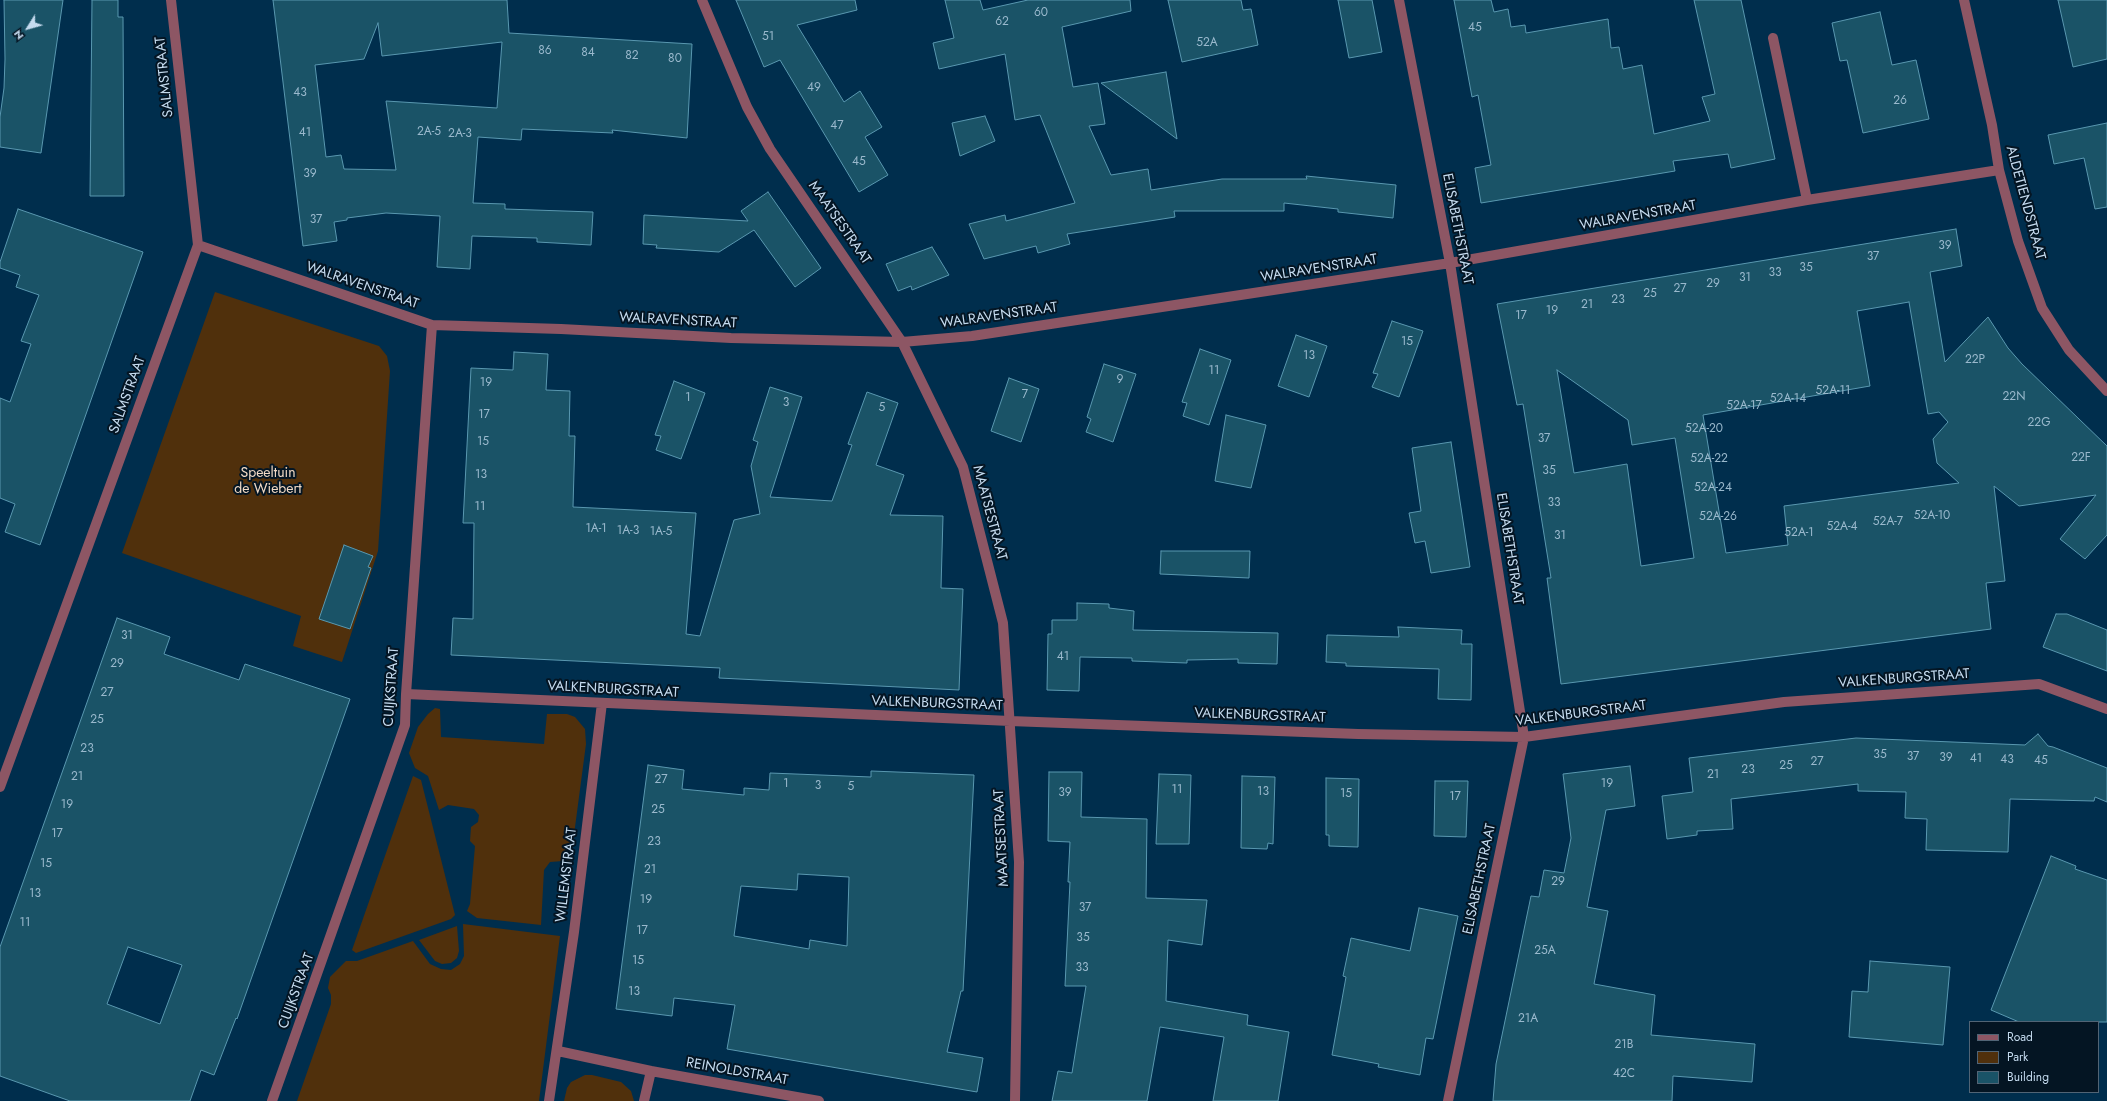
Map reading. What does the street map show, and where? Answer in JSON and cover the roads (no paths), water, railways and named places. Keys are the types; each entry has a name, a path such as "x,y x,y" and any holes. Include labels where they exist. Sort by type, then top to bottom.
{"street":[{"name":"SALMSTRAAT","path":"0,787 198,245 171,0"},
{"name":"MAATSESTRAAT","path":"702,0 747,107 770,149 902,342 963,467 1003,623 1019,862 1015,1101"},
{"name":"ELISABETHSTRAAT","path":"1398,0 1450,263 1524,737 1448,1101"},
{"name":"ALDETIENDSTRAAT","path":"1964,0 1992,125 1999,170 2018,241 2042,308 2069,350 2107,391"},
{"path":"1773,38 1807,200"},
{"name":"WALRAVENSTRAAT","path":"198,245 432,325 561,329 731,338 902,342 972,336 1450,263 1807,200 1999,170"},
{"name":"CUIJKSTRAAT","path":"272,1101 406,724 406,694 432,325"},
{"name":"VALKENBURGSTRAAT","path":"406,694 1010,721 1358,734 1524,737 1784,702 2039,684 2107,709"},
{"name":"WILLEMSTRAAT","path":"549,1101 558,1050 602,703"},
{"path":"558,1050 651,1071 644,1101"},
{"name":"REINOLDSTRAAT","path":"651,1071 819,1101"}],"park label":[{"name":"Speeltuin de Wiebert","path":"268,482"}]}
